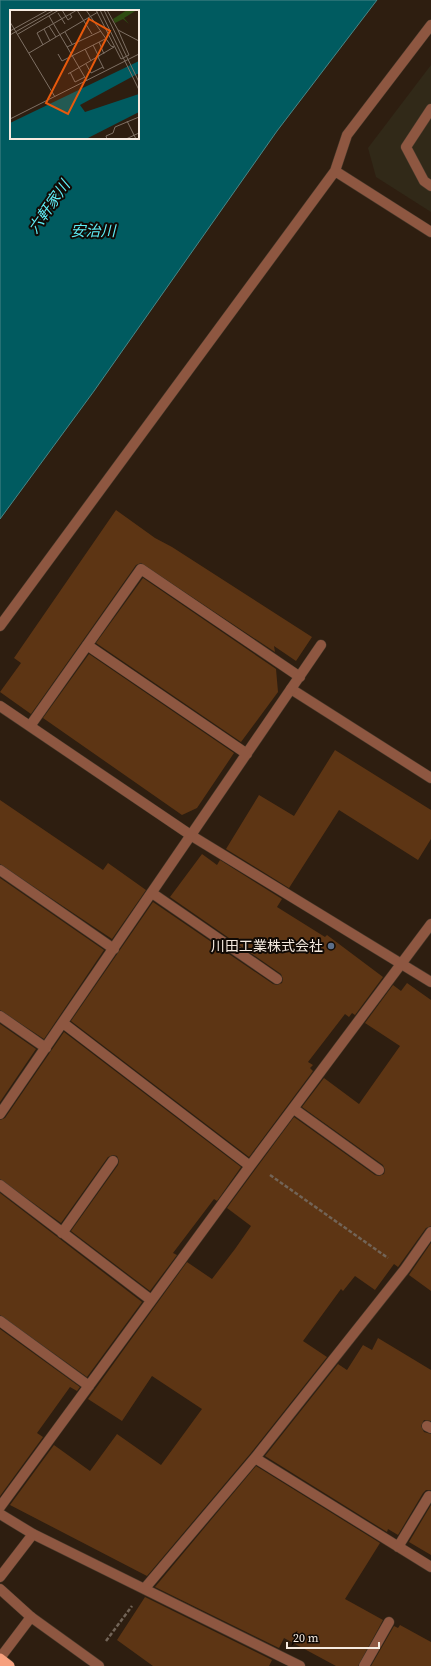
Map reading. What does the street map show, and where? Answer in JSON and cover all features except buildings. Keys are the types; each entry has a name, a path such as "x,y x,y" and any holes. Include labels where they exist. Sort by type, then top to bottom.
{"highway":[{"path":"0,1658 9,1666"}],"street":[{"path":"0,626 335,171 347,135 431,25"},
{"path":"431,109 406,147 424,181 431,186"},
{"path":"335,171 431,232"},
{"path":"30,726 141,568 300,677"},
{"path":"87,645 247,754"},
{"path":"0,1114 192,836 321,645"},
{"path":"291,688 431,778"},
{"path":"0,706 192,836 431,982"},
{"path":"0,870 114,949"},
{"path":"152,893 277,979"},
{"path":"0,1507 251,1164 431,924"},
{"path":"0,1016 46,1048"},
{"path":"63,1023 251,1164"},
{"path":"294,1108 379,1170"},
{"path":"62,1233 113,1161"},
{"path":"0,1185 151,1300"},
{"path":"145,1588 255,1458 405,1269 431,1232"},
{"path":"0,1321 89,1386"},
{"path":"255,1458 431,1567"},
{"path":"398,1547 429,1496"},
{"path":"0,1514 33,1534 145,1588 300,1666"},
{"path":"0,1577 33,1534"},
{"path":"0,1589 31,1617 99,1666"},
{"path":"0,1658 31,1617"},
{"path":"364,1666 389,1622"}],"path":[{"path":"251,1164 405,1269"},
{"path":"106,1641 145,1588"}],"shaded area":[{"path":"431,65 431,212 376,177 368,148"}],"water":[{"name":"安治川","path":"0,0 377,0 277,131 94,391 0,519"}],"place":[{"name":"川田工業株式会社","path":"331,946"}],"water label":[{"name":"六軒家川","path":"49,207"}]}
